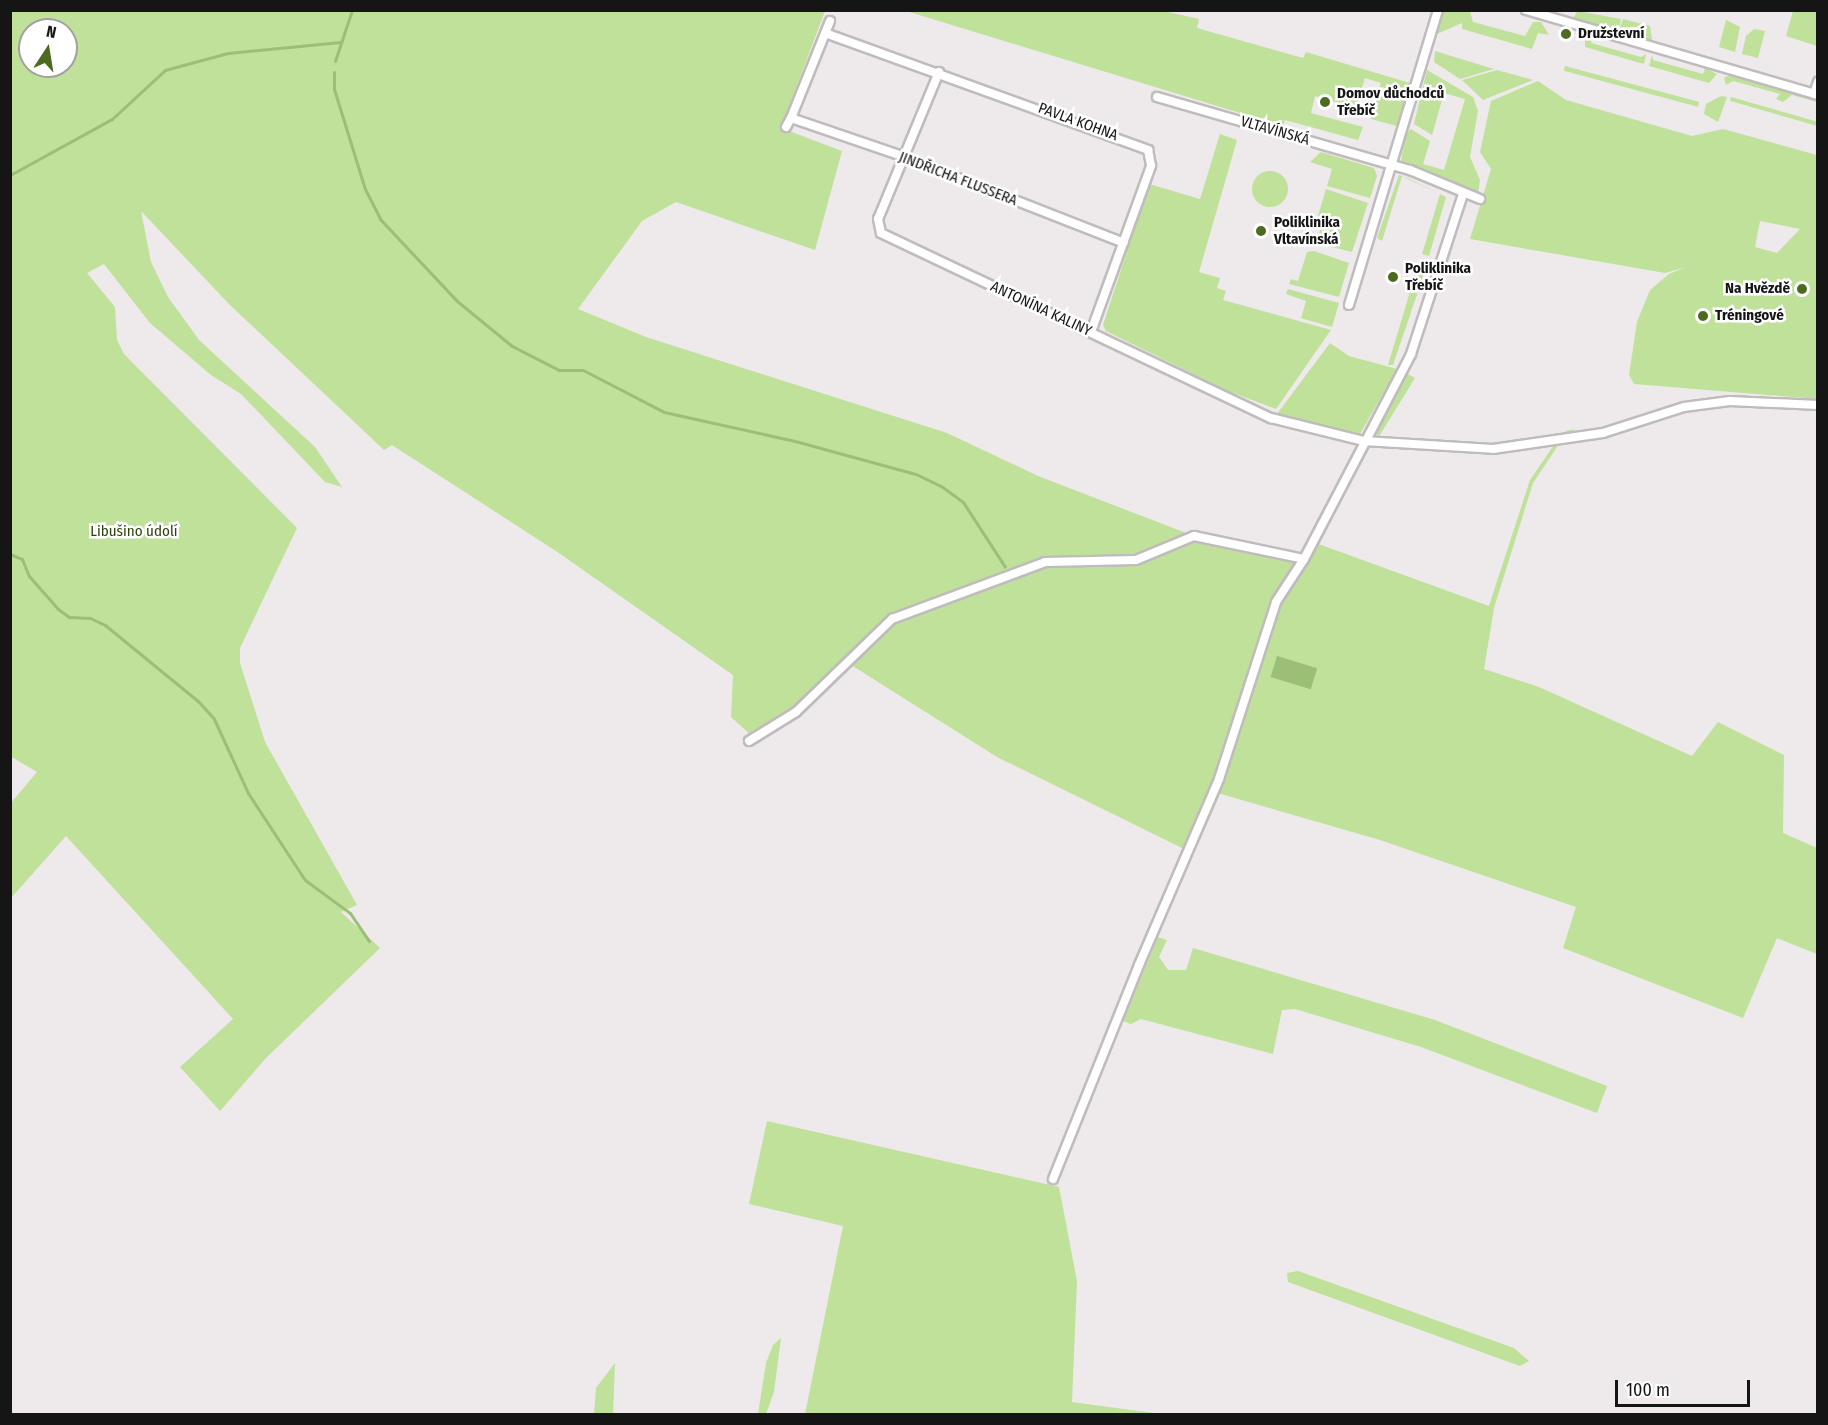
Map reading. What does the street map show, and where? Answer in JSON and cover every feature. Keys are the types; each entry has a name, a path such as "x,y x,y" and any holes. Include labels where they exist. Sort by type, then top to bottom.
{"street":[{"path":"1349,305 1438,10"},
{"path":"1526,10 1816,94 1818,82"},
{"name":"JINDŘICHA FLUSSERA","path":"830,21 789,122 902,156 1124,243"},
{"name":"PAVLA KOHNA","path":"825,33 939,72 1148,150 1151,166 1092,332"},
{"name":"ANTONÍNA KALINY","path":"939,72 902,156 878,219 881,233 1272,418 1364,441"},
{"name":"VLTAVÍNSKÁ","path":"1157,97 1392,165 1480,199"},
{"path":"1053,1179 1139,965 1219,779 1276,603 1304,559 1418,338 1463,194"},
{"path":"1364,441 1493,449 1603,433 1684,407 1730,401 1818,405"},
{"path":"749,741 796,712 892,619 1045,562 1136,560 1194,536 1304,559"}],"green space":[{"path":"1444,10 1470,11 1473,22 1525,36 1533,22 1541,22 1549,35 1538,33 1532,49 1462,29 1462,23 1437,34"},
{"name":"Libušino údolí","path":"10,11 825,11 781,128 842,151 815,250 676,202 642,221 578,309 646,337 947,433 1038,476 1194,536 1303,559 1313,542 1489,606 1530,480 1566,431 1575,429 1559,444 1533,483 1494,608 1484,669 1539,687 1692,756 1718,722 1784,755 1783,833 1817,848 1817,954 1777,938 1743,1018 1563,948 1576,907 1380,840 1214,792 1184,849 997,757 848,663 796,712 752,736 731,717 733,675 556,551 392,445 384,450 229,304 141,211 151,262 168,297 199,340 315,447 342,487 325,482 241,394 211,375 150,323 104,264 87,273 115,307 117,340 124,354 297,528 240,648 240,663 265,742 357,905 341,912 380,948 265,1059 220,1111 180,1067 233,1019 66,836 11,898 11,803 37,772 10,756"},
{"path":"906,11 1164,11 1199,19 1197,28 1303,58 1306,52 1410,83 1397,126 1371,119 1381,83 1365,78 1356,108 1315,96 1311,113 1363,127 1358,140 1285,120 1283,126"},
{"path":"1578,11 1621,19 1619,28 1613,27 1611,31 1572,19"},
{"path":"1793,11 1817,11 1817,46 1786,36"},
{"path":"1623,19 1650,26 1652,39 1649,42 1614,32 1619,30"},
{"path":"1726,20 1740,27 1735,52 1719,47"},
{"path":"1754,29 1765,31 1758,58 1742,54 1746,36"},
{"path":"1585,36 1593,36 1591,43 1641,57 1646,54 1644,64 1585,47"},
{"path":"1435,51 1494,69 1460,79 1434,62"},
{"path":"1652,55 1653,60 1703,74 1705,68 1717,74 1709,83 1649,66"},
{"path":"1565,66 1699,102 1698,107 1564,71"},
{"path":"1427,70 1473,97 1478,111 1470,157 1480,180 1478,194 1401,161 1405,135 1411,129 1430,141 1423,164 1444,170 1465,99 1444,93 1432,135 1414,124"},
{"path":"1497,70 1533,80 1483,100 1462,80"},
{"path":"1731,74 1817,99 1817,102 1792,95 1783,102 1776,99 1780,94 1733,81 1726,85 1724,78"},
{"path":"1538,81 1566,100 1692,136 1723,129 1817,155 1817,399 1634,384 1629,375 1637,322 1650,290 1669,274 1686,267 1665,273 1470,239 1491,169 1480,152 1491,101","holes":["1760,221 1800,229 1777,253 1755,247"]},
{"path":"1721,96 1727,97 1718,122 1704,114 1706,104"},
{"path":"1731,97 1818,122 1816,126 1730,101"},
{"path":"1220,134 1237,140 1199,272 1220,278 1217,288 1226,291 1223,300 1331,330 1276,409 1228,391 1106,331 1103,325 1149,184 1200,199"},
{"path":"1321,152 1374,168 1377,176 1370,198 1327,186 1332,169 1310,162"},
{"path":"1270,171 1283,176 1288,189 1283,202 1270,207 1257,202 1252,189 1257,176"},
{"path":"1399,175 1402,176 1382,241 1377,238"},
{"path":"1326,189 1368,203 1352,252 1316,243 1321,228 1315,226"},
{"path":"1440,194 1446,197 1429,256 1422,254"},
{"path":"1314,251 1349,263 1339,297 1289,284 1291,279 1298,281 1307,252"},
{"path":"1419,262 1427,265 1393,365 1388,365"},
{"path":"1288,289 1339,303 1332,327 1301,318 1306,301 1286,294"},
{"path":"1330,343 1349,356 1397,369 1360,434 1277,414"},
{"path":"1406,373 1415,378 1378,438 1376,427"},
{"path":"1158,937 1167,940 1159,957 1168,970 1186,970 1193,948 1435,1020 1607,1086 1597,1113 1421,1047 1295,1009 1282,1010 1273,1054 1141,1019 1131,1024 1123,1021"},
{"path":"767,1121 1059,1187 1077,1281 1072,1402 1161,1414 805,1414 843,1226 749,1204"},
{"path":"1298,1271 1514,1348 1529,1361 1520,1366 1288,1282 1287,1273"},
{"path":"781,1338 774,1392 766,1414 758,1414 766,1363 773,1345"},
{"path":"615,1363 613,1414 594,1414 596,1388"}],"shaded area":[{"path":"1277,656 1317,668 1311,689 1271,677"}],"waterway":[{"path":"335,61 352,10"},
{"path":"10,175 112,119 165,70 228,53 340,42"},
{"path":"334,72 334,89 365,189 380,219 457,301 512,346 559,370 583,370 664,412 795,441 916,474 941,486 963,502 1005,567"},
{"path":"10,554 22,559 29,576 58,609 69,617 90,618 105,625 198,701 214,719 248,793 305,880 350,913 369,941"}],"place":[{"name":"Družstevní","path":"1566,34"},
{"name":"Domov důchodců Třebíč","path":"1325,102"},
{"name":"Poliklinika Vltavínská","path":"1261,231"},
{"name":"Poliklinika Třebíč","path":"1393,277"},
{"name":"Na Hvězdě","path":"1802,289"},
{"name":"Tréningové","path":"1703,316"}]}
